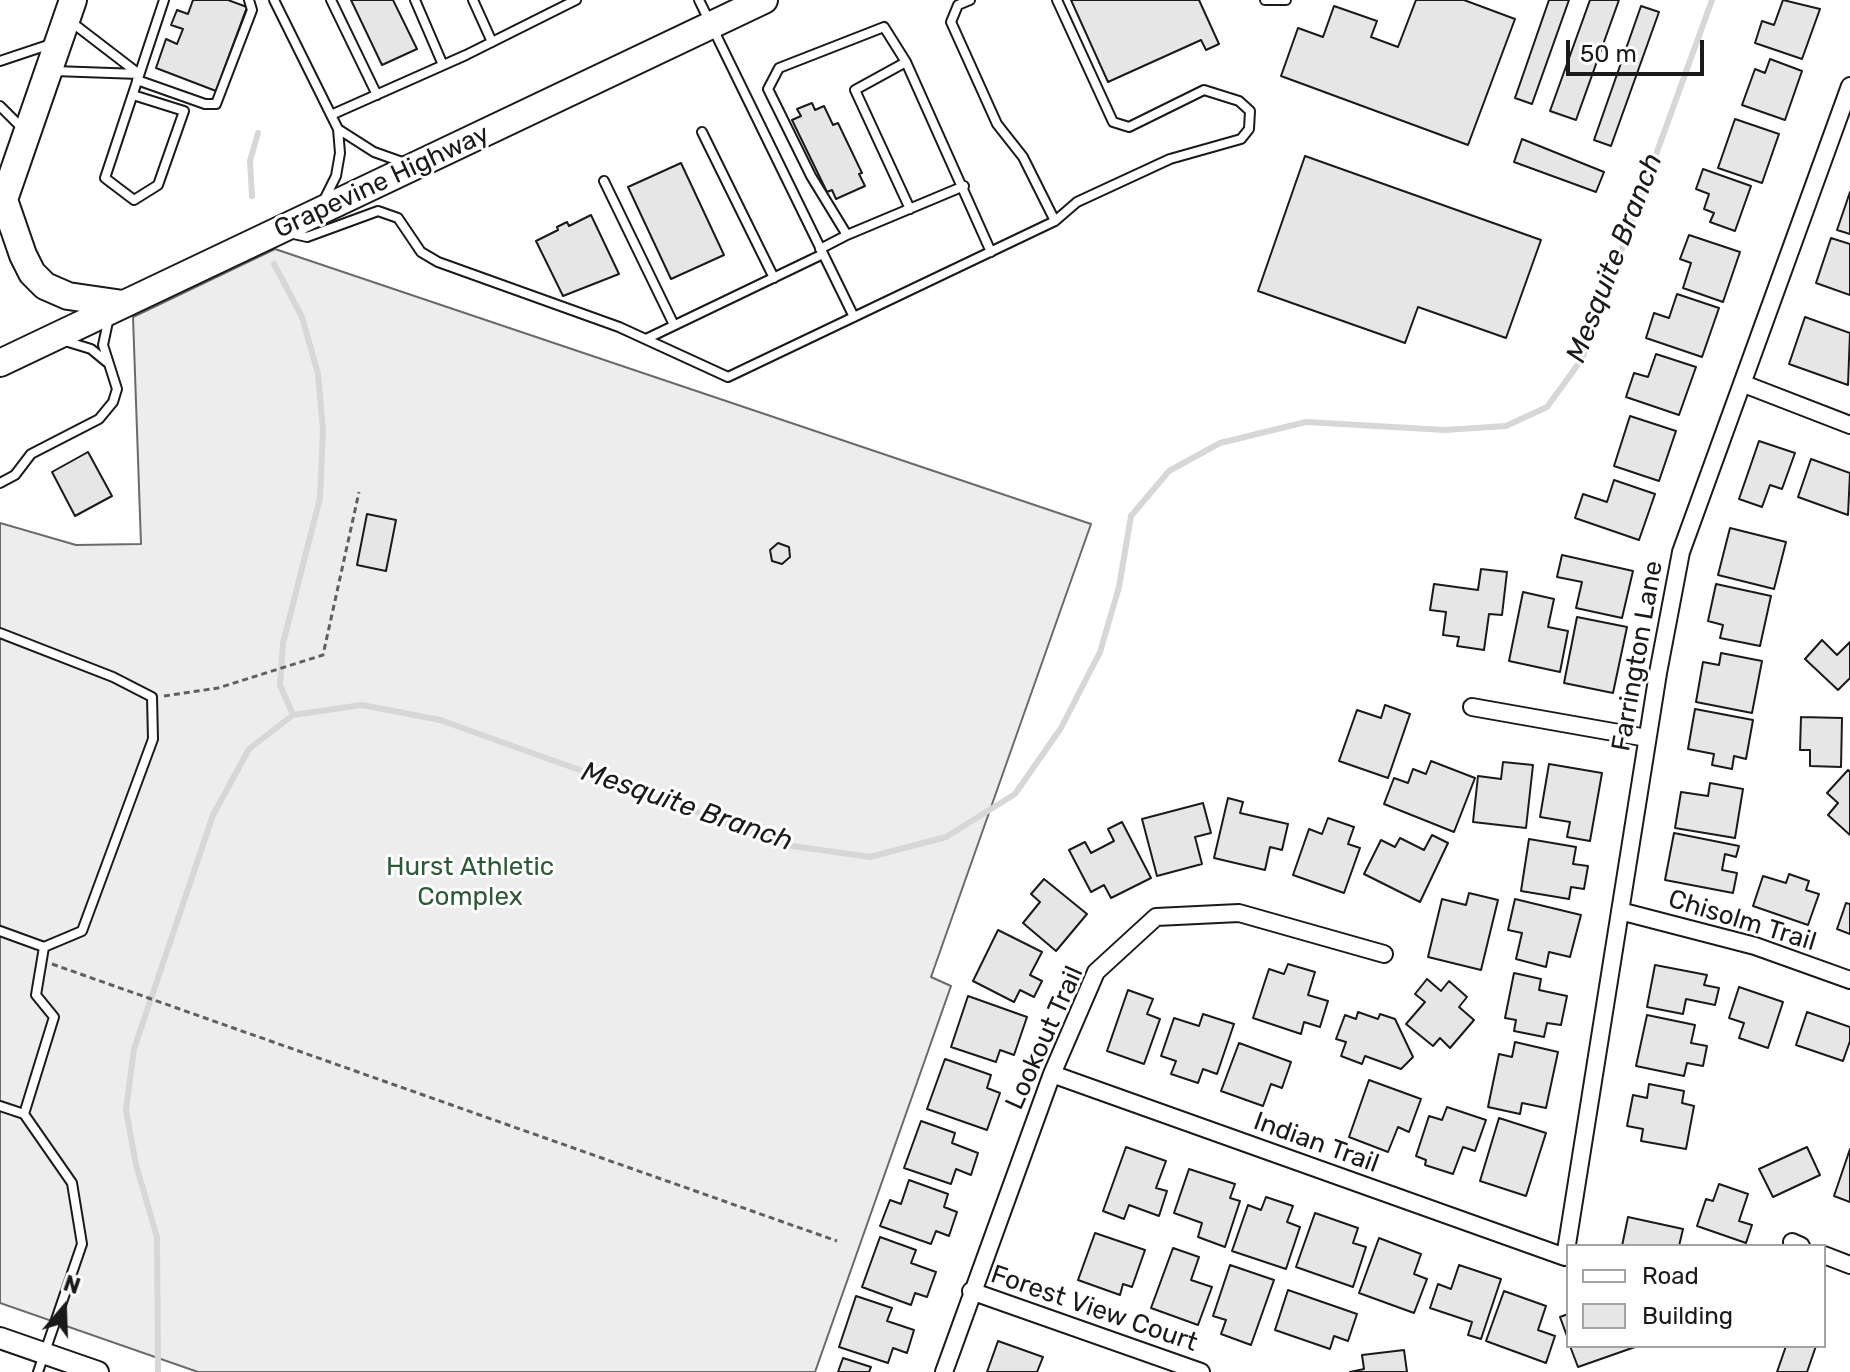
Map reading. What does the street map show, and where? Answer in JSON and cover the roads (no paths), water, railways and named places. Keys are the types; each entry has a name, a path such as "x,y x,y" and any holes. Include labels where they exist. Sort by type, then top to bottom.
{"main road":[{"name":"Grapevine Highway","path":"0,363 764,0"},
{"path":"66,20 2,205 27,264 45,286 68,296 118,307"}],"street":[{"name":"Farrington Lane","path":"1567,1244 1647,738 1681,552 1850,86"},
{"path":"1744,384 1850,425"},
{"path":"1472,707 1647,738"},
{"name":"Chisolm Trail","path":"1620,911 1755,946 1850,980"},
{"name":"Lookout Trail","path":"944,1372 1052,1074 1096,972 1156,917 1239,913 1384,954"},
{"name":"Indian Trail","path":"1052,1074 1565,1257"},
{"name":"Farrington Lane","path":"1565,1257 1566,1251"},
{"path":"1826,1256 1850,1265"},
{"name":"Forest View Court","path":"971,1291 1201,1372"},
{"path":"0,1338 42,1363 98,1372"}],"lane":[{"path":"133,95 184,111 158,185 134,200 105,178 164,0"},
{"path":"0,61 66,20 138,77 205,104 216,104 252,10 249,0"},
{"path":"274,0 338,129 340,153 336,176 326,198 311,215"},
{"path":"331,0 377,95"},
{"path":"415,0 443,65"},
{"path":"473,0 492,42"},
{"path":"331,115 576,0"},
{"path":"699,0 854,317"},
{"path":"970,0 958,5 951,22 997,124 1023,157 1055,221"},
{"path":"279,231 307,237 378,211 398,218 421,252 438,262 646,339 706,370 728,377 1055,221 1077,202 1170,159 1241,139 1249,129 1250,111 1239,101 1204,90 1129,127 1113,122 1057,0"},
{"path":"1265,0 1286,0"},
{"path":"847,235 811,176 768,89 779,68 884,27 906,62 991,252"},
{"path":"906,62 855,90 910,209"},
{"path":"49,71 138,77"},
{"path":"0,106 26,135"},
{"path":"338,129 374,152 414,166"},
{"path":"702,132 774,278"},
{"path":"604,181 674,325"},
{"path":"646,339 774,278 847,235 964,186"},
{"path":"0,483 15,475 31,454 99,419 113,402 117,389 103,345 105,326 118,307"},
{"path":"48,340 70,341 91,349 108,363"},
{"path":"0,633 113,677 152,697 153,739 82,931 44,947 0,931"},
{"path":"24,1114 54,1017 36,995 44,947"},
{"path":"0,1106 24,1114 72,1183 82,1244 42,1363"}],"waterway":[{"name":"Mesquite Branch","path":"158,1371 157,1237 136,1165 126,1110 134,1049 213,815 249,749 293,715 362,705 440,720 792,846 870,857 946,837 1015,794 1061,728 1100,652 1119,587 1131,516 1169,471 1220,443 1306,422 1445,430 1506,426 1547,407 1582,359 1712,0"},
{"path":"252,196 250,161 258,133"},
{"path":"274,264 302,317 318,374 323,430 320,498 283,643 280,685 293,715"}],"park label":[{"name":"Hurst Athletic Complex","path":"470,882"}]}
